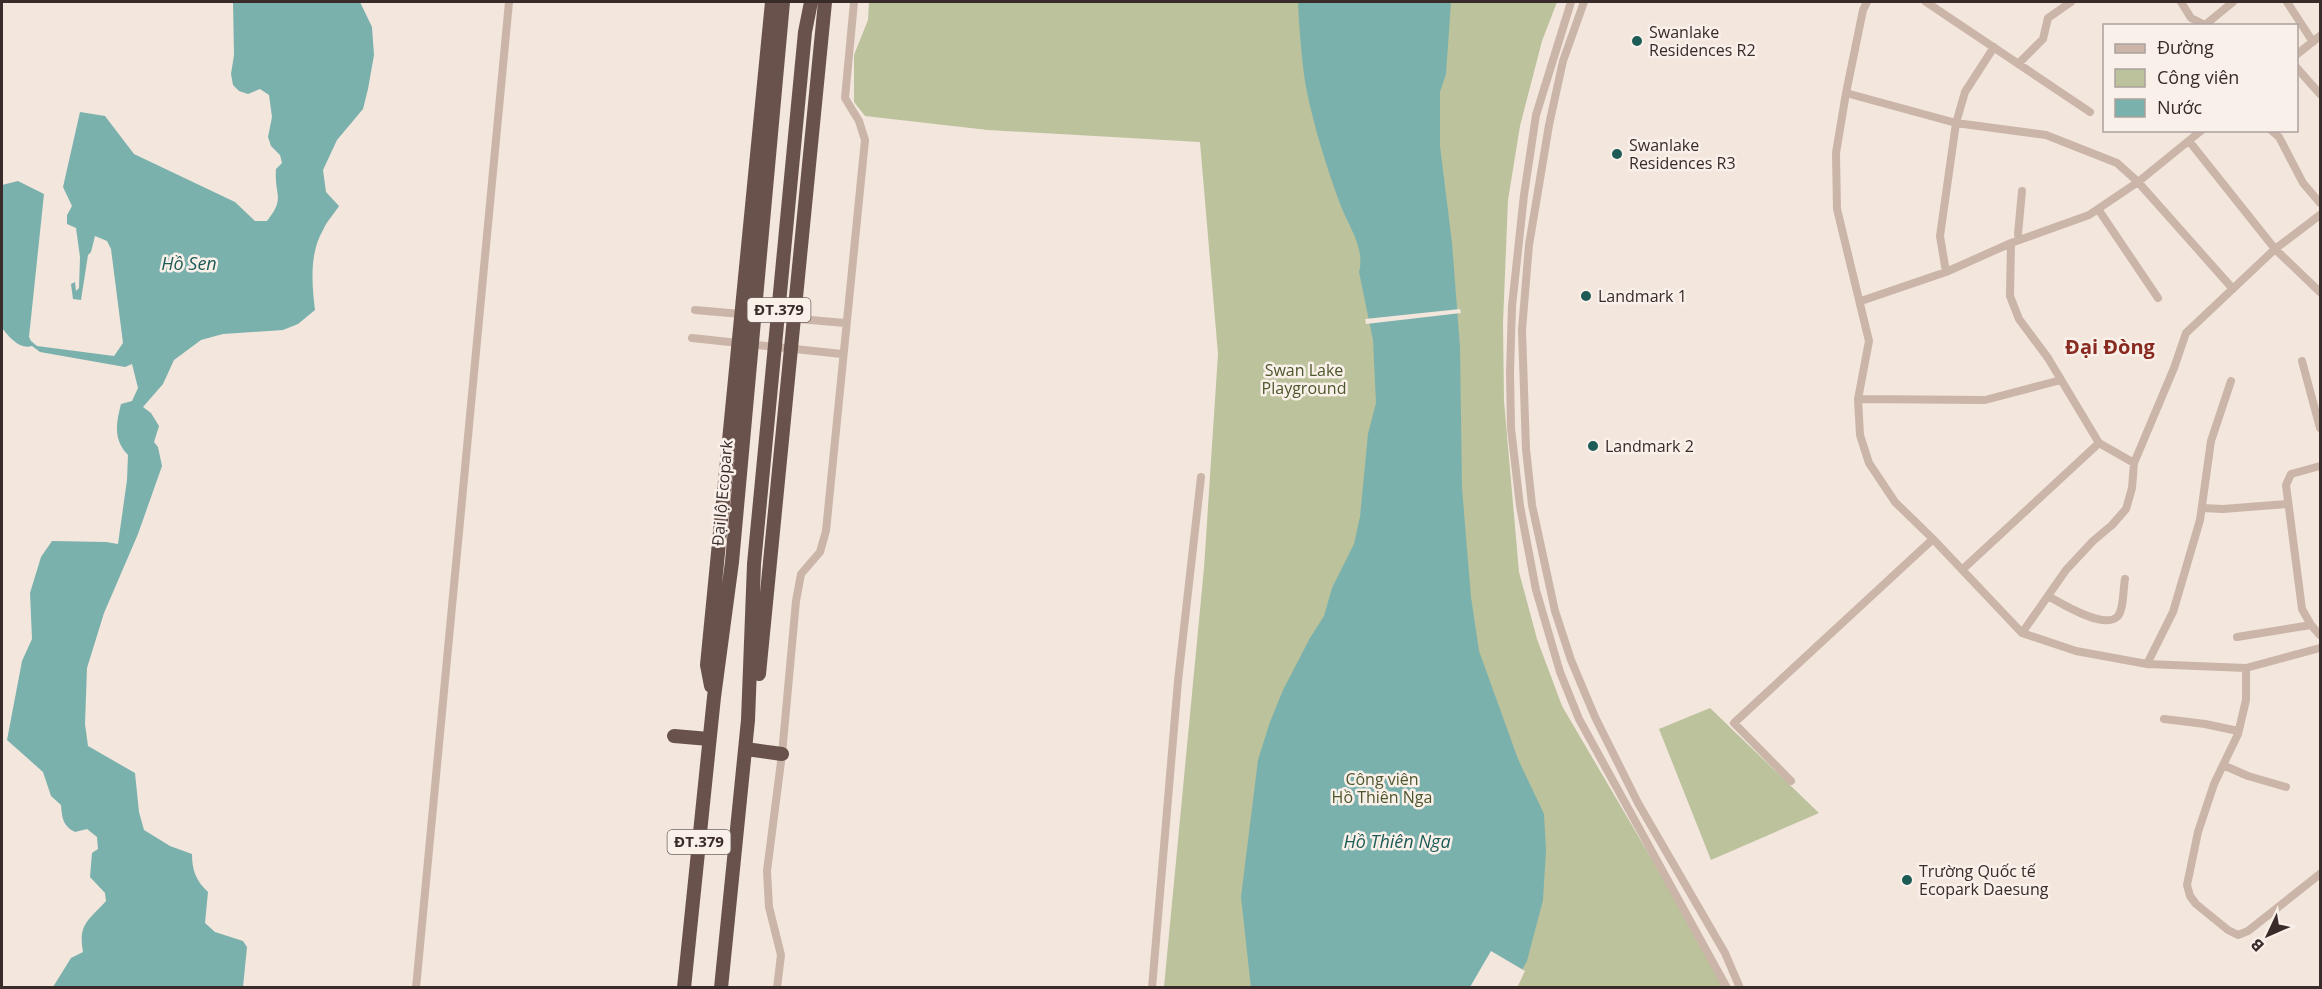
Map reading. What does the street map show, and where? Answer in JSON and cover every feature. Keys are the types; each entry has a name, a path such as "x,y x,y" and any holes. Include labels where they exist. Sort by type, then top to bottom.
{"highway":[{"path":"714,697 707,665 771,2"},
{"name":"Đại lộ Ecopark","path":"684,987 709,739 732,562 783,2"},
{"name":"ĐT.379","path":"721,987 746,749 754,564 802,57 811,2"},
{"path":"748,720 759,674 825,2"},
{"path":"674,736 709,739"},
{"path":"746,749 782,754"}],"street":[{"path":"416,987 509,2"},
{"path":"777,987 781,955 769,906 767,872 782,754 796,601 801,574 820,552 826,531 865,140 859,121 845,98 854,2"},
{"path":"1571,2 1536,116 1512,306 1511,428 1520,506 1543,615 1560,672 1579,719 1727,987 1739,985 1725,953 1638,803 1595,717 1571,660 1555,611 1532,505 1526,449 1522,330 1529,245 1549,125 1563,61 1584,2"},
{"path":"1867,2 1863,10 1845,93 1836,153 1837,209 1869,341 1858,399 1860,435 1869,463 1894,502 1933,538 2022,633 2076,651 2147,664 2246,668 2320,648"},
{"path":"1926,2 2090,112"},
{"path":"2018,64 2043,39 2048,18 2071,2"},
{"path":"2181,2 2191,18 2203,24"},
{"path":"2206,24 2233,2"},
{"path":"2288,2 2313,42"},
{"path":"2298,53 2320,36"},
{"path":"1946,272 1940,236 1956,123 1965,92 1994,47"},
{"path":"2298,69 2320,94"},
{"path":"1845,93 1956,123 2046,135 2117,163 2138,182 2233,289"},
{"path":"1861,301 1946,272 2015,242 2089,215 2138,182 2200,132"},
{"path":"2273,132 2279,137 2303,183 2320,203"},
{"path":"2189,141 2275,249 2320,292"},
{"path":"2022,191 2010,296 2019,320 2048,358 2098,443 2134,463"},
{"path":"2098,209 2158,298"},
{"path":"2022,633 2066,570 2126,509 2132,488 2134,463 2174,368 2186,333 2275,249 2320,215"},
{"path":"1512,306 1524,308"},
{"path":"695,310 846,323"},
{"path":"692,338 842,354"},
{"path":"2302,362 2320,428"},
{"path":"1858,399 1985,400 2061,380"},
{"path":"2147,664 2173,612 2202,508 2211,441 2231,381"},
{"path":"1963,569 2098,443"},
{"path":"2320,466 2289,474 2286,485 2302,609 2320,635"},
{"path":"1152,987 1178,681 1201,477"},
{"path":"2202,508 2223,509 2287,504"},
{"path":"1791,781 1734,723 1933,538"},
{"path":"2048,596 2084,616 2110,620 2117,617 2121,610 2125,579"},
{"path":"1543,615 1555,611"},
{"path":"2237,637 2311,625"},
{"path":"2246,668 2246,700 2238,731 2214,784 2198,832 2187,885 2190,896 2196,904 2228,930 2238,935 2248,931 2320,874"},
{"path":"2164,719 2213,725 2238,731"},
{"path":"2223,765 2248,776 2286,787"},
{"path":"1628,809 1638,803"}],"green space":[{"name":"Công viên Hồ Thiên Nga","path":"869,2 1557,2 1542,41 1520,126 1508,200 1503,323 1504,401 1519,572 1537,639 1562,706 1657,868 1723,987 1164,987 1204,568 1218,354 1200,142 988,130 865,116 854,102 854,55 868,20"},
{"path":"1710,708 1819,813 1711,860 1659,729"}],"water":[{"name":"Hồ Sen","path":"233,2 360,2 372,27 374,55 368,89 363,109 337,140 323,170 326,192 339,206 325,227 315,249 313,280 315,310 298,324 283,330 223,334 201,340 174,360 163,384 143,407 151,413 159,426 154,442 158,447 162,466 138,534 104,613 87,668 85,724 88,746 135,773 139,812 144,830 170,846 192,854 196,875 200,884 208,892 205,923 215,932 243,941 247,947 243,987 53,987 71,958 83,952 83,929 106,901 105,893 90,877 92,853 98,849 97,837 87,829 75,832 68,827 63,818 61,805 51,796 43,772 7,740 22,661 32,639 30,593 41,557 52,541 118,544 128,455 118,437 118,418 121,404 132,401 138,388 132,364 125,367 40,352 32,346 23,346 11,339 2,328 2,185 18,181 44,194 29,337 31,341 37,346 114,356 123,343 111,249 107,241 95,236 88,255 81,300 73,299 71,284 75,282 76,291 79,288 80,257 76,228 67,224 67,215 72,206 63,187 80,112 105,116 134,154 235,202 255,221 267,221 278,201 276,169 282,163 280,155 271,146 268,137 272,117 269,95 260,89 248,94 239,91 233,85 231,74 234,55"},
{"name":"Hồ Thiên Nga","path":"1298,2 1451,2 1446,74 1440,92 1440,146 1452,243 1460,347 1462,488 1471,597 1479,651 1518,759 1544,814 1546,850 1543,900 1527,961 1513,987 1251,988 1241,897 1258,760 1283,690 1324,616 1332,588 1354,544 1360,517 1368,434 1376,403 1373,340 1359,272 1359,248 1331,179 1311,108 1304,75"}],"pier":[{"path":"1460,309 1461,313 1366,324 1365,319"},
{"path":"1491,951 1525,971 1517,988 1470,987"}],"place":[{"name":"Swanlake Residences R2","path":"1637,41"},
{"name":"Swanlake Residences R3","path":"1617,154"},
{"name":"Landmark 1","path":"1586,296"},
{"name":"Landmark 2","path":"1593,446"},
{"name":"Trường Quốc tế Ecopark Daesung","path":"1907,880"}],"district":[{"name":"Đại Đòng","path":"2110,347"}],"park label":[{"name":"Swan Lake Playground","path":"1304,379"}]}
